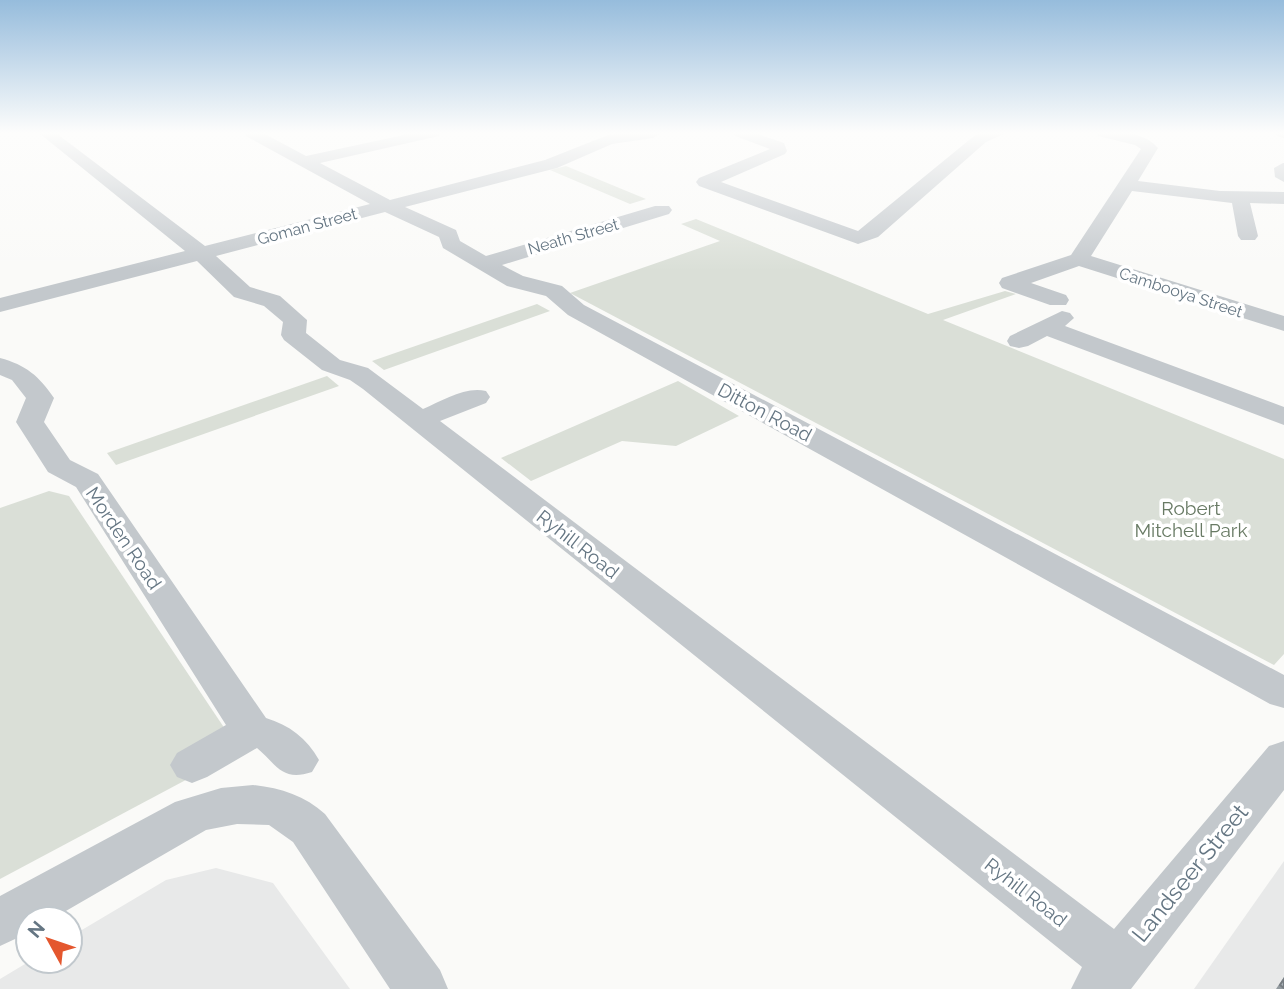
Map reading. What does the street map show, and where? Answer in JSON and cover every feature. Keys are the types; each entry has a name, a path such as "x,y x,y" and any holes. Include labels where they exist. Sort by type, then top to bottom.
{"street":[{"name":"Ryhill Road","path":"106,179 200,254 242,292 272,301 295,320 293,335 331,365 359,374 419,420 1108,976"},
{"name":"Ditton Road","path":"338,179 387,206 449,234 450,244 514,281 554,290 576,310 1284,693"},
{"name":"Goman Street","path":"0,305 492,179"},
{"path":"712,179 705,182 858,238 871,233 933,179"},
{"path":"1131,179 1079,259 1010,283 1055,315 1284,417"},
{"path":"1128,185 1240,198 1284,198"},
{"path":"1240,198 1248,236"},
{"name":"Neath Street","path":"485,263 653,206 685,219"},
{"name":"Cambooya Street","path":"1079,259 1284,324"},
{"path":"1019,341 1055,315"},
{"name":"Morden Road","path":"0,366 22,374 40,398 30,422 59,466 87,481 252,730 272,736 298,760"},
{"path":"419,420 476,397"},
{"path":"192,765 252,730"},
{"name":"Landseer Street","path":"1108,976 1284,758"},
{"path":"0,922 191,816 223,806 270,805 296,815 309,828 421,989"}],"shaded area":[{"path":"1284,861 1284,989 1194,989"},
{"path":"216,868 273,883 350,989 0,989 0,979 14,971 14,975 84,975 84,929 166,880"}],"green space":[{"path":"572,179 598,179 646,199 630,204"},
{"name":"Robert Mitchell Park","path":"696,219 928,314 1005,291 1016,294 943,320 1284,459 1284,654 1274,665 570,293 720,241 681,224"},
{"path":"537,304 550,311 384,370 372,361"},
{"path":"327,376 339,386 116,465 107,453"},
{"path":"678,381 739,416 676,446 622,441 531,481 501,458"},
{"path":"49,491 69,496 227,732 197,774 0,879 0,508"}]}
